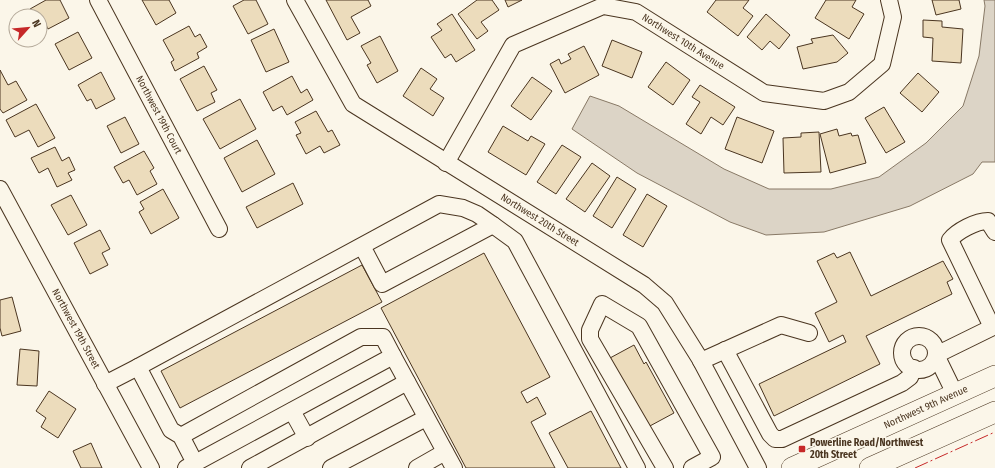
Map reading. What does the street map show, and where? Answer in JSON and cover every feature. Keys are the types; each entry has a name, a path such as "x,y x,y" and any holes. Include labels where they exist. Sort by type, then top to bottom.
{"main road":[{"name":"Northwest 9th Avenue","path":"802,465 995,376"},
{"path":"870,468 995,412"}],"street":[{"name":"Northwest 19th Court","path":"98,0 219,229"},
{"name":"Northwest 20th Street","path":"295,0 353,104 446,164 644,285 665,303 701,361 758,468"},
{"name":"Northwest 10th Avenue","path":"446,164 513,46 603,6 636,12 764,93 824,101 849,92 882,64 893,17 889,0"},
{"name":"Northwest 19th Street","path":"0,189 150,468"},
{"path":"105,384 439,204 463,208 477,214 515,241 637,468"},
{"path":"955,394 936,355 934,345 931,340 921,336 910,338 906,342 902,352 905,362 919,370 930,366 936,355 994,326 950,240 954,235 981,221 988,221 995,232"},
{"path":"362,246 382,284 493,225"},
{"path":"665,468 590,339 590,330 602,304 639,326 712,457 692,468"},
{"path":"701,361 781,326 808,333"},
{"path":"181,436 361,338 383,337 454,468"},
{"path":"724,350 770,434 775,439 782,439 902,383 910,377 914,368"},
{"path":"138,367 171,430 181,436 191,465 393,356"},
{"path":"250,468 407,382"},
{"path":"292,410 307,438"},
{"path":"331,468 426,418"},
{"path":"417,468 445,452"}],"shaded area":[{"path":"984,0 995,0 995,162 982,162 973,174 910,206 824,232 766,235 730,222 637,173 572,129 590,96 619,106 724,169 769,189 831,189 879,177 926,143 963,106 979,56 985,6"}],"building":[{"path":"46,0 60,0 69,18 48,29 48,8 32,8"},
{"path":"142,0 169,0 176,13 156,25"},
{"path":"244,0 256,0 268,24 248,34 233,6"},
{"path":"326,0 368,0 371,6 351,17 360,33 347,40"},
{"path":"477,0 492,0 499,10 481,22 488,31 477,39 458,14"},
{"path":"505,0 522,0 508,7"},
{"path":"716,0 749,0 743,8 753,16 738,36 707,12"},
{"path":"826,0 856,0 852,7 864,14 849,39 815,18"},
{"path":"932,0 959,0 961,9 936,15"},
{"path":"452,14 475,50 456,62 451,54 445,58 431,37 442,30 437,24"},
{"path":"766,14 790,35 779,49 770,41 762,50 747,37"},
{"path":"923,20 942,21 942,27 963,29 961,63 932,61 933,38 923,37"},
{"path":"189,26 195,37 200,34 207,47 197,53 199,58 175,71 171,62 174,60 163,40"},
{"path":"274,29 289,62 266,72 251,40"},
{"path":"78,32 92,58 69,70 55,44"},
{"path":"833,35 848,53 837,62 803,69 797,47 813,43 811,39"},
{"path":"380,36 398,71 377,83 367,65 371,63 361,46"},
{"path":"612,40 642,52 632,78 602,66"},
{"path":"584,46 599,75 565,93 550,64 559,59 561,64 571,59 568,54"},
{"path":"666,62 690,80 673,105 648,87"},
{"path":"204,66 217,90 211,93 215,102 197,111 180,79"},
{"path":"421,68 437,79 430,89 444,98 433,116 403,96"},
{"path":"0,70 8,85 16,81 27,100 3,113 0,109"},
{"path":"101,72 115,99 96,109 91,99 87,101 78,85"},
{"path":"918,73 939,92 922,112 900,93"},
{"path":"292,76 301,93 307,89 313,100 287,115 282,106 273,111 263,92"},
{"path":"532,77 552,91 531,120 511,106"},
{"path":"700,85 735,107 723,125 711,117 701,134 686,124 700,102 692,97"},
{"path":"240,99 256,129 220,149 203,119"},
{"path":"36,104 55,138 38,147 29,130 15,137 6,120"},
{"path":"884,107 905,142 886,153 865,118"},
{"path":"316,111 328,132 332,130 340,145 324,153 320,146 306,154 296,135 301,133 295,122"},
{"path":"125,117 139,144 121,153 107,126"},
{"path":"737,117 774,131 762,163 725,149"},
{"path":"503,126 528,141 531,136 545,144 526,175 488,152"},
{"path":"837,129 839,136 851,133 852,136 858,135 866,163 830,173 820,134"},
{"path":"819,132 821,172 784,173 783,138 801,137 801,133"},
{"path":"257,140 275,174 242,192 224,158"},
{"path":"562,145 581,157 556,194 537,182"},
{"path":"55,147 62,161 69,157 75,170 68,173 72,180 57,187 48,168 39,173 31,158"},
{"path":"144,151 154,168 150,171 157,184 137,195 129,180 123,183 114,167"},
{"path":"592,163 610,176 585,212 566,199"},
{"path":"617,177 636,189 612,228 593,216"},
{"path":"293,183 303,204 257,228 246,207"},
{"path":"163,189 179,218 151,234 139,212 144,209 140,202"},
{"path":"647,194 667,206 643,247 623,235"},
{"path":"71,195 87,225 68,235 51,205"},
{"path":"100,230 110,249 102,253 108,265 90,274 74,243"},
{"path":"850,252 871,296 943,261 953,279 947,282 952,294 866,336 880,364 774,416 759,384 846,342 843,335 829,342 815,313 837,302 817,261 834,253 837,258"},
{"path":"484,253 550,377 521,392 527,403 537,397 546,414 531,422 555,468 466,468 381,308"},
{"path":"362,265 382,302 180,408 161,371"},
{"path":"12,297 21,331 2,336 0,328 0,300"},
{"path":"634,345 644,364 646,362 674,413 648,427 610,358"},
{"path":"20,349 39,351 37,386 17,385"},
{"path":"49,391 76,409 58,438 41,427 46,418 36,411"},
{"path":"591,411 621,468 568,468 549,433"},
{"path":"91,443 102,468 81,468 73,451"}],"power":[{"path":"915,468 995,432"}],"place":[{"name":"Powerline Road/Northwest 20th Street","path":"802,449"}]}
